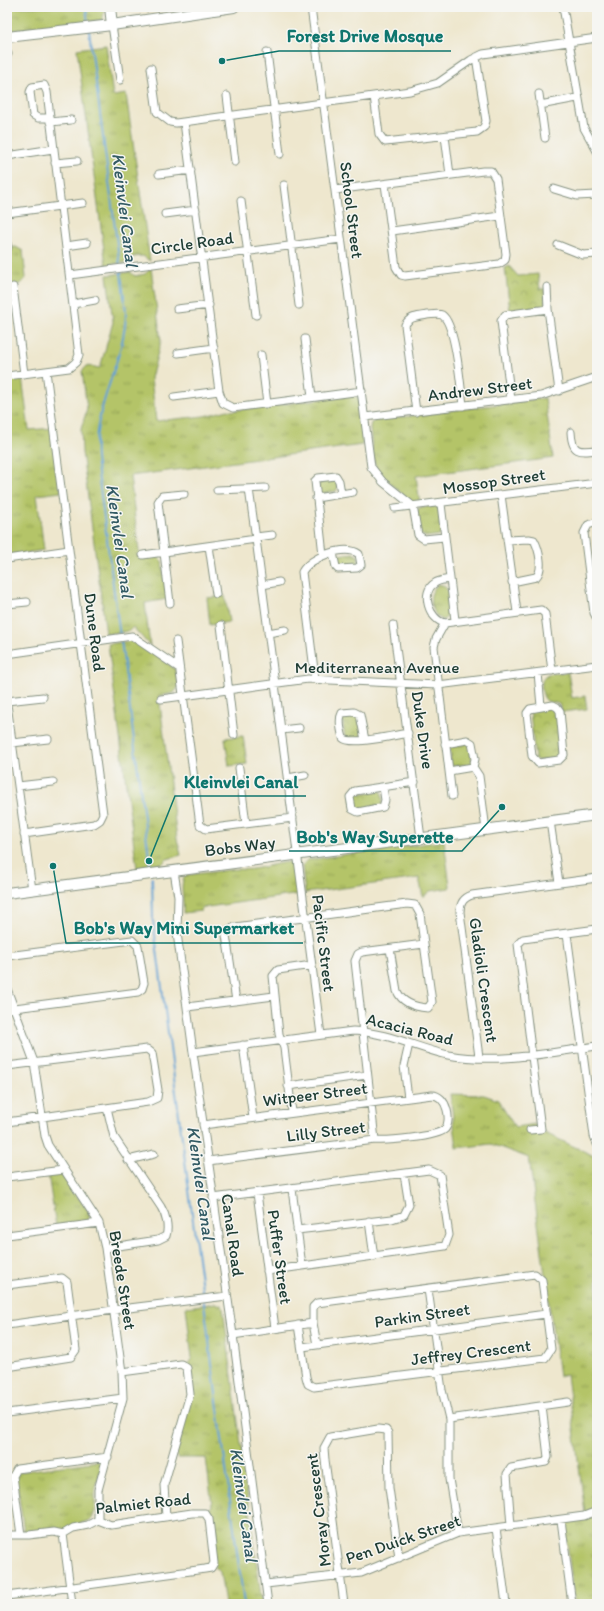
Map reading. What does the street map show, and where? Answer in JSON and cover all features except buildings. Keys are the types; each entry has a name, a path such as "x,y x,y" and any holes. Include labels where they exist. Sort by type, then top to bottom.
{"street":[{"path":"110,7 120,80"},
{"path":"7,37 112,25 234,7"},
{"name":"School Street","path":"311,7 371,467 383,482 413,506"},
{"path":"564,7 577,98 584,128 597,151"},
{"path":"151,68 158,114 170,122 184,122 410,91 438,83 476,57 500,51 597,38"},
{"path":"267,52 280,154"},
{"path":"374,96 379,134 383,141 388,143 477,132 482,130 486,124 482,88 476,57"},
{"path":"7,376 69,368 76,362 80,351 73,304 70,276 55,163 54,150 50,120 46,88 42,85 32,87 30,92 33,115 38,118 50,120 71,120"},
{"path":"539,94 545,138"},
{"path":"227,96 235,162"},
{"path":"540,105 577,98"},
{"path":"184,122 219,391 223,403 230,408 362,391"},
{"path":"445,136 450,175"},
{"path":"7,156 54,150"},
{"path":"55,163 77,161"},
{"path":"159,174 191,170"},
{"path":"335,190 483,170 491,171 496,179 500,216 507,256 504,262 499,264 404,276 401,275 396,267 385,184"},
{"path":"284,185 293,244 299,305"},
{"path":"554,189 577,196 597,195"},
{"name":"Circle Road","path":"241,201 256,315"},
{"path":"7,213 82,203"},
{"path":"165,214 196,210"},
{"path":"392,231 500,216"},
{"name":"Circle Road","path":"70,276 293,244 341,239"},
{"path":"66,246 88,243"},
{"path":"558,245 583,255 597,254"},
{"path":"12,287 24,374"},
{"path":"547,287 548,309 559,391"},
{"path":"73,304 95,300"},
{"path":"177,309 209,305"},
{"path":"511,400 501,320 506,315 548,309"},
{"path":"416,412 405,325 411,318 434,314 442,315 446,320 454,340 463,406"},
{"path":"305,339 312,398"},
{"path":"178,353 214,348"},
{"path":"261,355 267,404"},
{"name":"Dune Road","path":"24,834 94,824 100,820 103,814 46,371"},
{"name":"Andrew Street","path":"365,417 541,396 597,377"},
{"path":"174,396 219,391"},
{"path":"571,432 572,444 577,450 597,450"},
{"path":"323,555 314,484 318,478 337,477 341,493"},
{"name":"Mossop Street","path":"396,508 441,504 597,483"},
{"path":"217,490 265,488"},
{"name":"Pacific Street","path":"249,489 321,1035"},
{"path":"316,498 353,492"},
{"path":"170,603 163,553 159,500 162,496 184,494"},
{"path":"501,496 517,612"},
{"path":"441,504 455,620"},
{"path":"413,506 418,535 424,539 444,537"},
{"path":"597,522 588,525 584,533 593,581 594,613 597,619"},
{"path":"143,555 209,546 272,535"},
{"path":"507,540 534,540 537,546 540,568 536,577 512,582"},
{"path":"209,546 216,594"},
{"path":"7,559 69,550"},
{"path":"315,678 302,575 311,561 323,555 333,553"},
{"path":"450,579 433,584 428,597 429,608 438,620 445,623 455,620 538,610 544,613 552,671"},
{"path":"262,585 279,582"},
{"path":"7,604 27,602"},
{"path":"445,623 436,639 434,647 452,796"},
{"path":"221,625 234,735"},
{"name":"Duke Drive","path":"393,625 415,782 421,838"},
{"path":"268,633 285,630"},
{"path":"7,654 132,636 179,668"},
{"path":"176,642 200,825 206,829 293,818"},
{"name":"Mediterranean Avenue","path":"161,698 315,678 438,685 597,665"},
{"path":"538,673 541,706"},
{"path":"32,890 7,702 42,697"},
{"path":"553,705 559,709 565,752 561,760 540,764 534,761 532,756 527,713 530,708 541,706 553,705"},
{"path":"365,740 360,715 354,712 342,713 340,716 342,738 349,742 365,740 408,733"},
{"path":"281,730 298,728"},
{"path":"12,743 48,739"},
{"path":"445,744 467,740 472,743 475,759 473,768 479,776 486,830"},
{"path":"239,768 246,824"},
{"path":"449,771 473,768"},
{"path":"288,778 305,775"},
{"path":"18,786 53,782"},
{"path":"383,787 385,800 383,807 358,812 352,809 350,796 352,793 383,787 415,782"},
{"name":"Bobs Way","path":"7,893 597,815"},
{"path":"550,821 558,883"},
{"name":"Canal Road","path":"174,871 178,897 178,932 187,1007 225,1296 233,1335 268,1604"},
{"name":"Gladioli Crescent","path":"479,1058 460,912 461,902 472,895 597,878"},
{"path":"236,1001 226,940 228,930 235,927 407,904 415,905 419,909 432,1002 428,1008 404,1001 400,998 397,991 390,949"},
{"path":"530,1130 541,1129 518,944 523,939 597,929"},
{"path":"568,934 594,1136 597,1144"},
{"path":"7,956 132,940 138,946 143,976 143,986 138,992 11,1009"},
{"path":"375,1140 354,961 358,954 362,952 424,944"},
{"path":"292,1112 272,982 274,972 278,970 312,965"},
{"name":"Breede Street","path":"7,989 11,1009 34,1062 42,1117 48,1145 99,1223 105,1248 124,1390 98,1490 98,1520"},
{"path":"187,1007 274,996"},
{"name":"Acacia Road","path":"193,1052 363,1031 448,1054 479,1058 531,1055 597,1046"},
{"path":"408,1098 404,1066 409,1044"},
{"path":"243,1046 253,1118"},
{"path":"7,1066 149,1049 152,1053 158,1090 157,1098 148,1102 7,1122"},
{"path":"288,1086 367,1075"},
{"name":"Witpeer Street","path":"203,1125 292,1112 432,1095 440,1096 444,1102 448,1120 446,1128"},
{"path":"105,1248 158,1240 167,1234 164,1211 128,1160 112,1133 107,1108"},
{"name":"Lilly Street","path":"208,1161 375,1140 388,1141 405,1139 443,1131 446,1128"},
{"path":"128,1160 154,1154"},
{"path":"7,1178 63,1170"},
{"path":"257,1193 429,1170 440,1175 449,1235 448,1243 440,1248 267,1271"},
{"path":"297,1230 369,1222 404,1215 408,1211 409,1205 404,1174"},
{"path":"292,1189 302,1266"},
{"name":"Puffer Street","path":"213,1198 257,1193 275,1328 233,1335"},
{"path":"369,1222 374,1257"},
{"path":"7,1235 99,1223"},
{"name":"Jeffrey Crescent","path":"298,1325 307,1380 314,1387 545,1358 550,1352 551,1345 542,1280 535,1274 317,1303 313,1307 313,1323 317,1345"},
{"path":"7,1285 62,1278 67,1282 76,1350 73,1356 7,1367"},
{"path":"428,1289 439,1371 449,1419 449,1479 458,1533"},
{"path":"7,1325 225,1296"},
{"name":"Parkin Street","path":"302,1347 546,1314"},
{"path":"275,1328 313,1323"},
{"path":"122,1372 181,1364 187,1368 190,1394 164,1485 166,1517"},
{"path":"7,1413 122,1398"},
{"path":"449,1419 568,1402"},
{"path":"512,1526 506,1480 509,1470 515,1467 546,1462 548,1457 542,1406"},
{"name":"Moray Crescent","path":"341,1576 324,1448 328,1439 334,1435 378,1429 386,1430 388,1433 390,1488 399,1558"},
{"path":"21,1535 13,1476 17,1469 108,1456"},
{"name":"Pen Duick Street","path":"266,1584 361,1573 399,1558 428,1544 458,1533 560,1520 584,1516 597,1511"},
{"name":"Palmiet Road","path":"7,1535 54,1532 63,1534 73,1528 88,1525 98,1520 111,1525 201,1512 208,1515 215,1561 211,1568 69,1586"},
{"path":"560,1520 572,1604"},
{"path":"496,1528 506,1604"},
{"path":"63,1534 72,1604"},
{"path":"341,1576 344,1604"},
{"path":"7,1596 69,1586"}],"green space":[{"path":"7,7 104,7 104,13 102,20 7,31"},
{"path":"106,45 113,96 126,94 150,261 143,256 132,257 129,262 106,265 77,49"},
{"path":"16,247 23,251 26,278 21,284 7,286 7,248"},
{"path":"509,266 518,276 538,274 540,289 545,289 545,306 510,311 505,268"},
{"path":"151,268 161,341 151,378 156,421 204,416 228,410 231,411 352,395 360,399 364,427 362,445 130,476 139,551 142,555 157,556 162,561 167,599 145,603 150,646 133,627 129,631 106,634 82,452 81,429 87,409 82,371 87,366 100,368 113,322 107,275 130,272 135,276 145,274"},
{"path":"22,377 29,430 53,428 61,492 37,495 44,550 7,556 7,379"},
{"path":"545,398 553,458 416,476 420,504 411,502 377,471 373,457 370,428 371,423 374,421"},
{"path":"333,479 338,481 338,488 336,491 320,494 317,491 319,481"},
{"path":"435,506 439,509 441,532 440,535 426,537 420,534 417,511 420,507"},
{"path":"353,553 358,556 359,562 356,566 337,566 336,558 339,555"},
{"path":"438,584 443,585 446,588 451,602 449,613 443,620 436,616 431,603 432,592"},
{"path":"225,596 229,622 210,625 207,598"},
{"path":"130,641 135,644 142,644 175,669 179,686 174,693 159,696 177,839 181,855 167,859 160,866 137,869 108,644"},
{"path":"568,672 572,698 585,696 587,709 562,712 559,704 547,701 543,696 542,680 546,675 551,673"},
{"path":"552,707 557,710 562,756 540,761 535,759 530,711"},
{"path":"356,714 359,717 362,735 360,738 345,738 342,716"},
{"path":"243,736 247,764 229,766 225,738"},
{"path":"468,743 471,748 472,764 453,766 451,764 450,747"},
{"path":"379,791 382,793 383,804 358,810 354,807 352,797 355,794"},
{"path":"444,841 450,886 449,888 430,891 423,897 419,878 305,893 302,866 307,860"},
{"path":"290,862 296,865 300,894 201,908 201,911 183,913 182,883 186,875 237,869 244,870"},
{"path":"450,1094 484,1095 498,1100 515,1127 535,1124 545,1133 592,1155 597,1154 597,1508 585,1513 567,1375 559,1376 529,1158 491,1144 457,1148"},
{"path":"60,1173 89,1212 90,1216 88,1221 56,1226 48,1174"},
{"path":"216,1303 221,1305 223,1308 262,1604 225,1604 220,1572 215,1567 211,1517 208,1512 212,1505 206,1458 178,1458 175,1454 192,1392 187,1365 192,1358 186,1307"},
{"path":"99,1461 102,1464 95,1492 95,1511 92,1519 62,1531 24,1531 16,1476 18,1472"},
{"path":"597,1515 597,1604 575,1604 565,1527 568,1522"}],"waterway":[{"name":"Kleinvlei Canal","path":"86,7 88,24"},
{"name":"Kleinvlei Canal","path":"89,30 126,312 120,349 103,403 96,439 96,458 120,636"},
{"name":"Kleinvlei Canal","path":"121,640 151,872"},
{"name":"Kleinvlei Canal","path":"152,878 153,920 244,1604"}],"place":[{"name":"Forest Drive Mosque","path":"222,61"},
{"name":"Bob's Way Superette","path":"502,807"},
{"name":"Kleinvlei Canal","path":"149,861"},
{"name":"Bob's Way Mini Supermarket","path":"53,866"}]}
